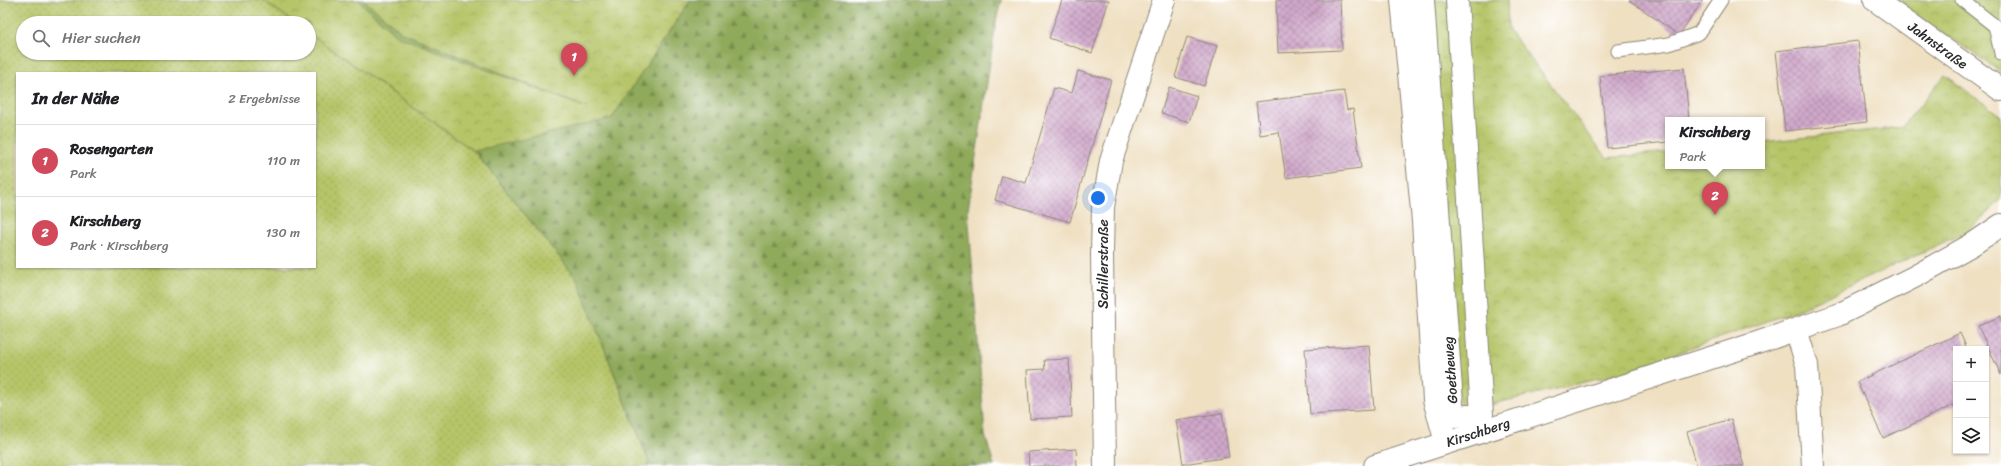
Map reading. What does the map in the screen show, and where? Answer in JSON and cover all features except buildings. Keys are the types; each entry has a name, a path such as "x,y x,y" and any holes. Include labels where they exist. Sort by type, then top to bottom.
{"street":[{"name":"Schillerstraße","path":"1105,466 1102,254 1103,207 1111,161 1164,0"},
{"name":"Goetheweg","path":"1402,0 1423,220 1434,400 1446,442"},
{"name":"Goetheweg","path":"1423,0 1453,417 1467,417 1482,415 1457,0"},
{"name":"Jahnstraße","path":"1875,0 2001,90"},
{"name":"Kirschberg","path":"1375,466 1796,330 1838,315 1916,276 1973,244 2001,225"},
{"path":"1796,330 1807,365 1813,466"}],"lane":[{"path":"1618,51 1669,44 1699,33 1722,0"},
{"path":"1962,0 1995,26 2001,52"}],"green space":[{"path":"0,0 263,0 285,16 16,16 16,60 316,60 316,38 474,151 577,279 649,462 647,466 0,466"},
{"path":"263,0 364,0 403,33 612,118 690,0 1002,0 997,16 968,210 985,435 994,466 647,466 649,462 577,279 474,151 316,38 316,16 285,16"},
{"path":"263,0 358,0 397,36 587,108 403,33 364,0 690,0 612,118 474,151 316,38 316,16 285,16"},
{"path":"1428,0 1507,0 1508,29 1607,158 1665,152 1665,169 1765,169 1765,142 1902,127 1945,75 2001,116 2001,200 1968,231 1798,310 1622,373 1460,412"},
{"path":"1895,0 2001,0 2001,72"}],"place":[{"name":"Rosengarten","path":"574,76"},
{"name":"Kirschberg","path":"1715,215"}]}
